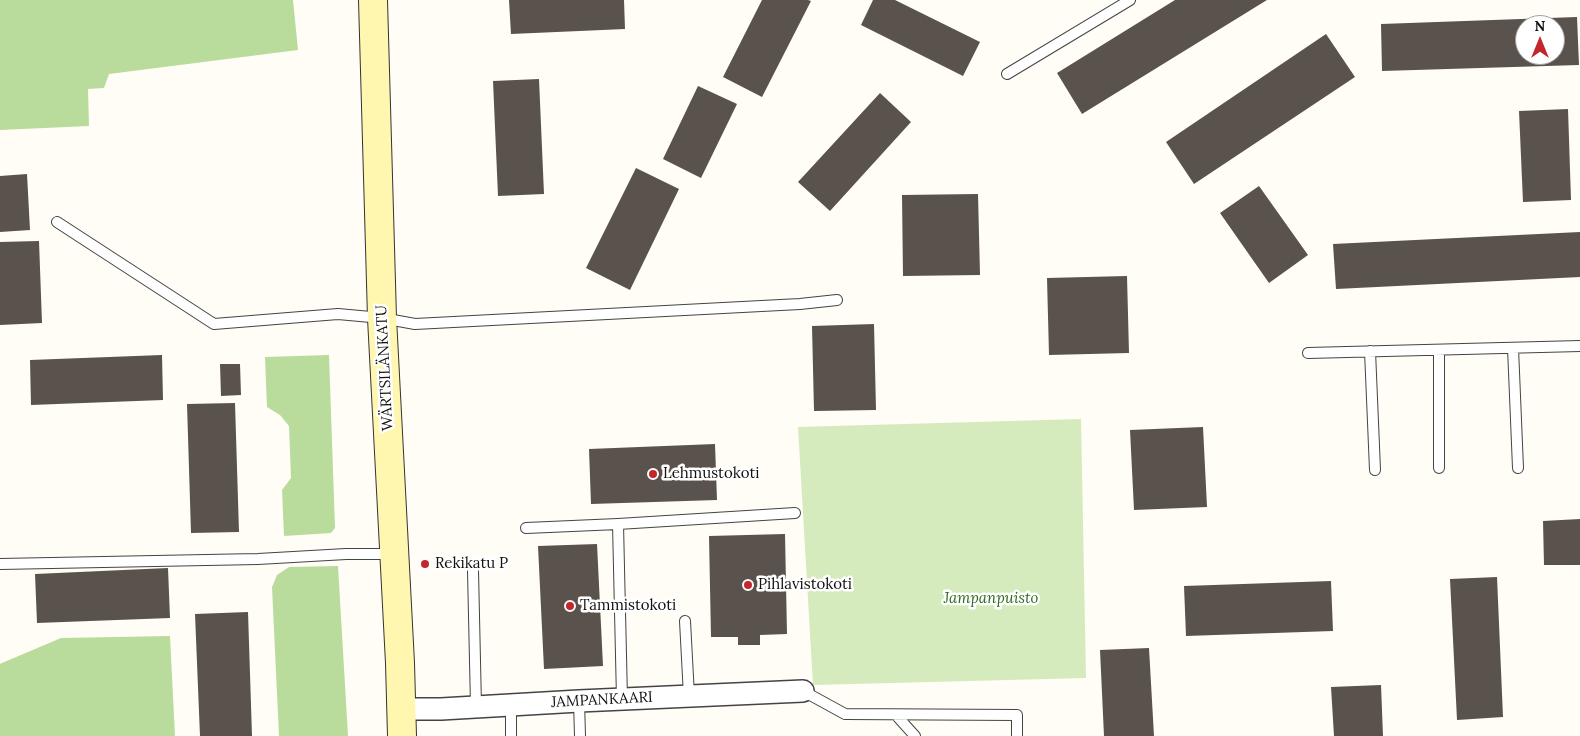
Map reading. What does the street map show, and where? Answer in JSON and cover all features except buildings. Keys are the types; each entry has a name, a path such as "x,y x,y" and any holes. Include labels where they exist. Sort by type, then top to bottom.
{"street":[{"name":"WÄRTSILÄNKATU","path":"373,0 382,318 395,554 402,736"},
{"name":"JAMPANKAARI","path":"402,709 442,709 510,704 803,691"}],"lane":[{"path":"1007,74 1130,0"},
{"path":"57,222 214,324 338,314 382,318 415,324 800,304 836,300"},
{"path":"1308,353 1580,346"},
{"path":"1513,348 1518,468"},
{"path":"1438,350 1439,468"},
{"path":"1370,352 1375,470"},
{"path":"526,528 795,513"},
{"path":"618,524 622,699"},
{"path":"0,564 258,559 346,554 395,554"},
{"path":"473,571 476,706"},
{"path":"685,621 689,696"},
{"path":"803,691 845,714 1017,715 1017,736"},
{"path":"579,701 580,736"},
{"path":"510,704 511,736"},
{"path":"896,715 915,736"}],"green space":[{"path":"0,0 293,0 298,50 109,74 104,88 88,89 89,126 0,130"},
{"path":"329,355 335,528 331,533 284,536 282,490 291,478 289,426 280,415 267,407 265,357"},
{"name":"Jampanpuisto","path":"1081,419 1086,678 813,685 798,427"},
{"path":"338,566 348,736 279,736 272,587 277,575 289,567"},
{"path":"170,636 175,736 0,736 0,664 61,638"}],"place":[{"name":"Lehmustokoti","path":"653,474"},
{"name":"Rekikatu P","path":"425,564"},
{"name":"Pihlavistokoti","path":"748,585"},
{"name":"Tammistokoti","path":"570,606"}]}
